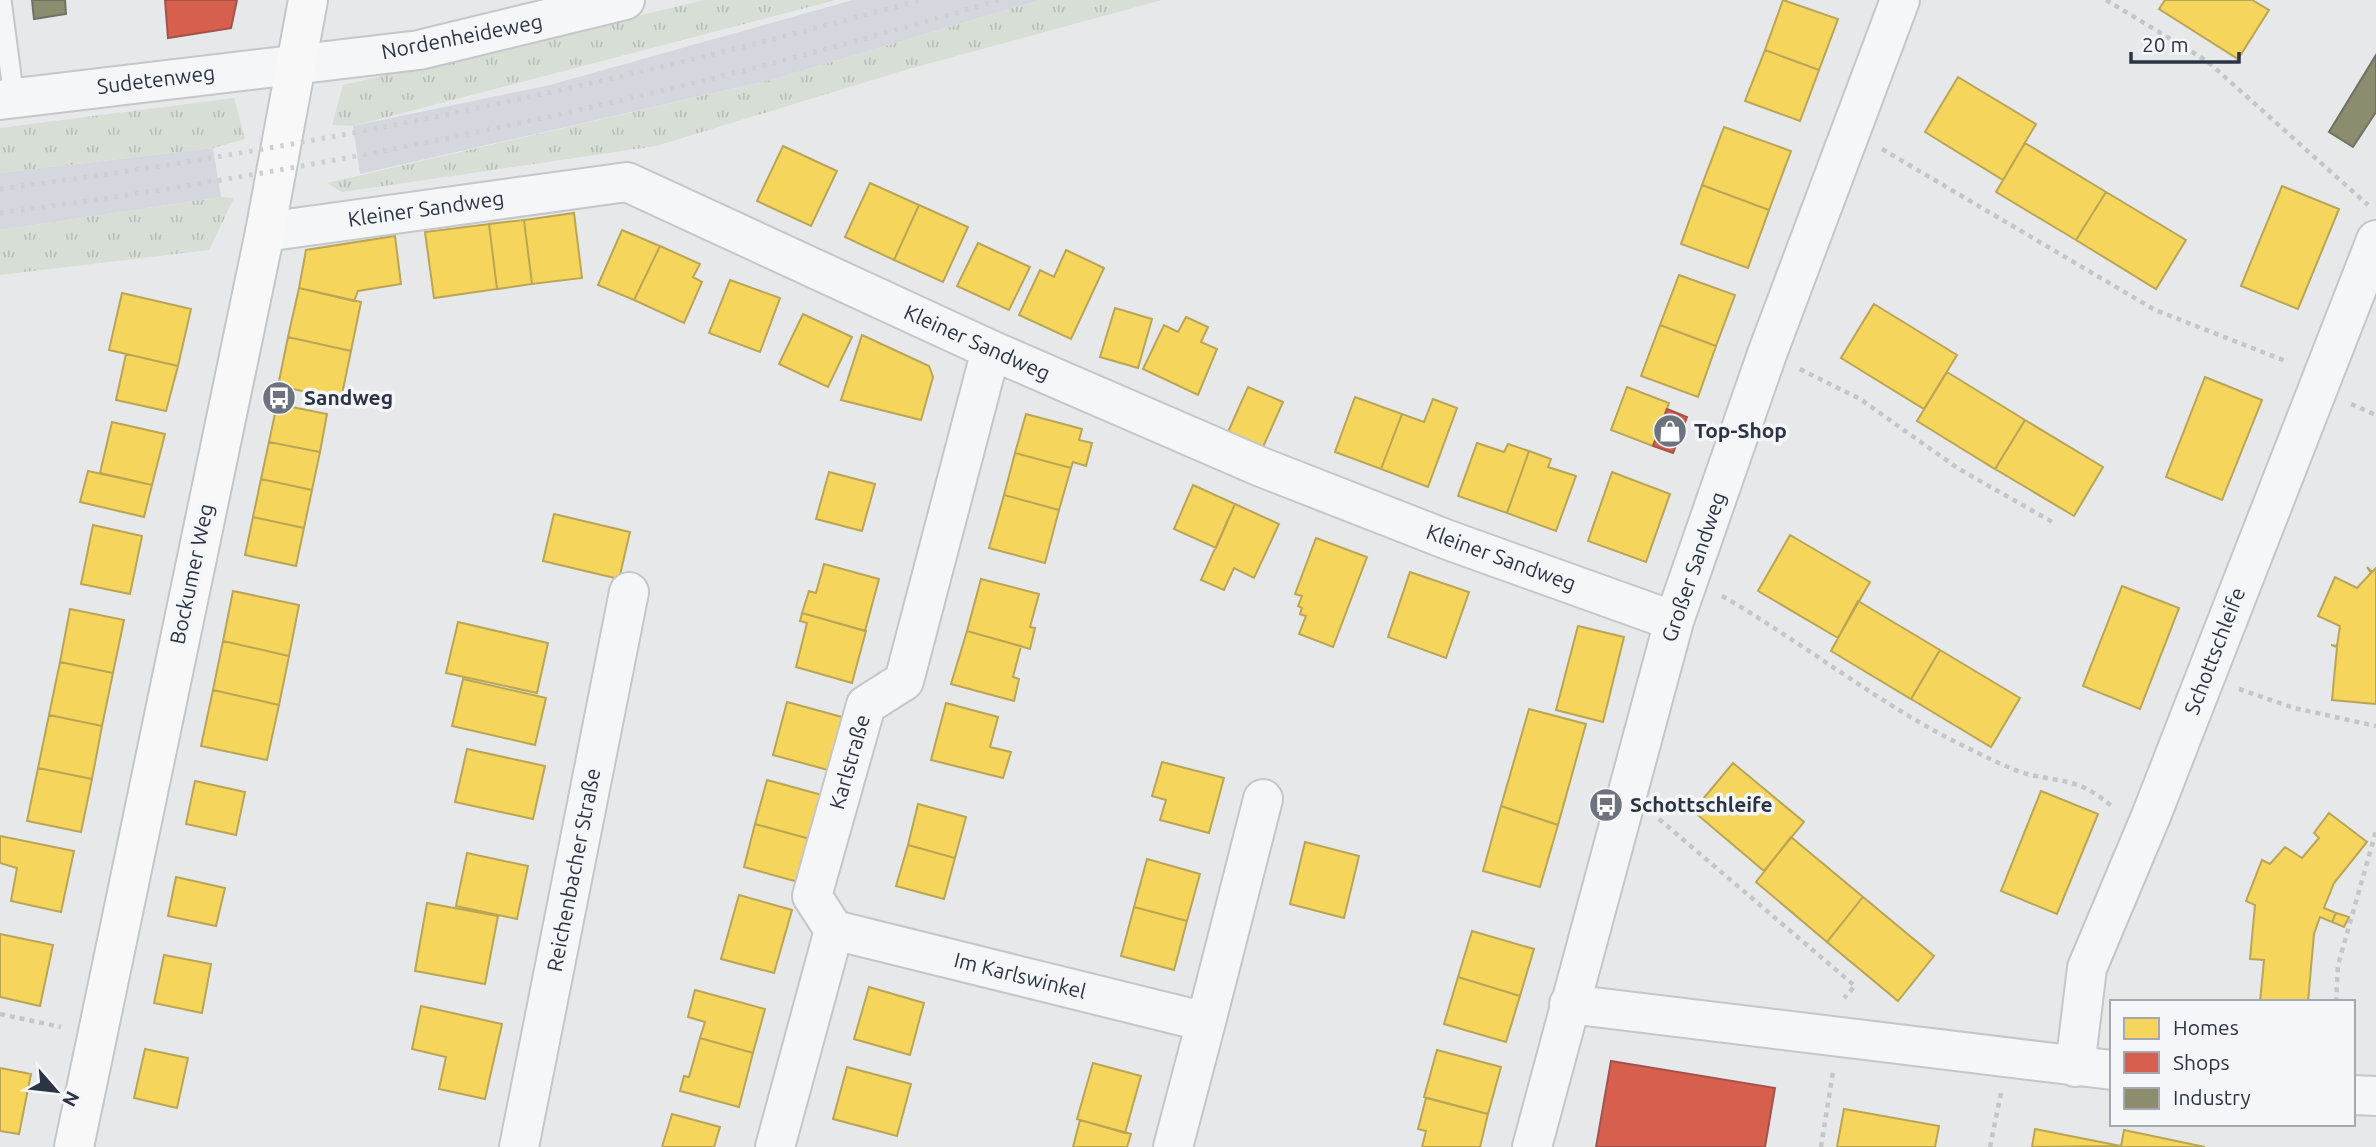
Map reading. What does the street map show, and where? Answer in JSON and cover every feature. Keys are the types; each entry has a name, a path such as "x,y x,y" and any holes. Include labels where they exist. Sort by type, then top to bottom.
{"main road":[{"name":"Bockumer Weg","path":"74,1147 265,232 308,0"}],"street":[{"name":"Nordenheideweg","path":"298,64 419,50 625,0"},
{"name":"Großer Sandweg","path":"1532,1147 1674,621 1767,354 1900,0"},
{"name":"Sudetenweg","path":"7,99 298,64"},
{"name":"Kleiner Sandweg","path":"265,232 627,182 991,350 1261,467 1448,540 1674,621"},
{"name":"Schottschleife","path":"2075,1067 2087,968 2144,833 2376,240"},
{"name":"Karlstraße","path":"834,930 812,896 866,705 904,681 991,350"},
{"name":"Reichenbacher Straße","path":"519,1147 629,592"},
{"path":"1173,1147 1263,799"},
{"name":"Im Karlswinkel","path":"834,930 1206,1022"},
{"path":"775,1147 834,930"},
{"path":"1569,1004 2110,1070"},
{"path":"2355,1095 2376,1096"}],"lane":[{"name":"Sudetenweg","path":"1,0 7,99"}],"path":[{"path":"2106,0 2207,61 2376,213"},
{"path":"1851,131 2155,310 2323,376"},
{"path":"1767,354 1860,398 1959,469 2056,524"},
{"path":"1689,577 1781,630 1828,664 1933,729 1972,750 2030,774 2086,786 2144,833"},
{"path":"2205,677 2294,708 2376,726"},
{"path":"1622,806 1657,818 1855,986 1826,1034 1821,1147"},
{"path":"2336,1000 2338,965 2376,831"},
{"path":"0,1014 97,1035"},
{"path":"1990,1147 2008,1058"}],"shaded area":[{"path":"853,0 1040,0 771,80 360,174 353,126 550,85"},
{"path":"213,148 221,197 0,230 0,173"}],"green space":[{"path":"705,0 836,0 353,126 332,125 343,85"},
{"path":"1040,0 1162,0 905,70 656,146 342,192 327,183 771,80"},
{"path":"234,98 245,139 213,148 0,173 0,128"},
{"path":"221,197 234,198 209,250 0,275 0,230"}],"building: Homes":[{"path":"1783,0 1838,19 1819,70 1765,50"},
{"path":"2165,0 2252,0 2269,10 2238,59 2159,9"},
{"path":"1765,50 1819,70 1800,121 1745,101"},
{"path":"1958,77 2036,124 2003,180 1925,132"},
{"path":"1724,127 1791,151 1769,210 1702,185"},
{"path":"2025,143 2106,192 2076,240 1996,192"},
{"path":"783,146 837,171 811,226 757,201"},
{"path":"870,183 919,205 894,260 845,237"},
{"path":"1702,185 1769,210 1748,268 1681,244"},
{"path":"2282,186 2339,209 2298,309 2241,286"},
{"path":"2106,192 2186,240 2156,289 2076,240"},
{"path":"919,205 968,227 943,282 894,260"},
{"path":"574,213 582,278 532,284 524,220"},
{"path":"524,220 532,284 497,289 489,224"},
{"path":"489,224 497,289 434,298 425,232"},
{"path":"622,230 660,246 634,300 598,285"},
{"path":"395,236 401,284 358,291 354,301 299,288 306,250"},
{"path":"978,243 1030,267 1009,310 957,286"},
{"path":"660,246 700,264 693,277 702,282 684,323 634,300"},
{"path":"1066,250 1104,268 1071,339 1019,315 1040,270 1054,277"},
{"path":"1679,275 1735,295 1716,346 1660,325"},
{"path":"730,280 780,298 760,352 709,333"},
{"path":"299,288 361,302 351,351 288,337"},
{"path":"122,293 191,309 178,366 109,350"},
{"path":"1874,304 1957,355 1924,409 1841,358"},
{"path":"1115,308 1152,319 1138,368 1100,357"},
{"path":"803,314 852,337 828,387 779,364"},
{"path":"1186,317 1208,327 1201,342 1217,349 1198,395 1143,369 1164,325 1178,332"},
{"path":"1660,325 1716,346 1698,397 1641,376"},
{"path":"862,335 929,366 933,377 921,420 841,400"},
{"path":"288,337 351,351 341,399 278,386"},
{"path":"126,354 178,366 166,411 116,400"},
{"path":"1947,372 2025,420 1995,469 1917,421"},
{"path":"2205,377 2262,400 2222,500 2166,477"},
{"path":"1248,387 1283,402 1263,447 1228,432"},
{"path":"1627,387 1669,403 1653,446 1611,430"},
{"path":"1355,397 1402,414 1381,469 1335,452"},
{"path":"1433,399 1457,408 1428,487 1381,469 1402,414 1424,422"},
{"path":"277,404 327,414 320,452 269,442"},
{"path":"1026,414 1082,429 1079,440 1092,443 1086,466 1073,462 1071,468 1015,453"},
{"path":"2025,420 2103,467 2074,516 1995,469"},
{"path":"112,422 165,434 152,485 100,473"},
{"path":"269,442 320,452 312,490 261,479"},
{"path":"1477,443 1504,452 1508,444 1529,451 1507,513 1458,496"},
{"path":"1529,451 1551,459 1548,467 1576,476 1556,531 1507,513"},
{"path":"1015,453 1071,468 1059,510 1004,495"},
{"path":"88,471 152,485 144,517 80,502"},
{"path":"829,472 875,484 862,531 816,519"},
{"path":"1612,472 1670,494 1646,562 1588,541"},
{"path":"261,479 312,490 304,528 253,517"},
{"path":"1193,485 1235,504 1216,548 1174,529"},
{"path":"1004,495 1059,510 1045,563 989,548"},
{"path":"1235,504 1279,524 1254,578 1234,568 1224,590 1201,580"},
{"path":"554,514 630,532 619,579 543,561"},
{"path":"253,517 304,528 296,566 245,555"},
{"path":"93,525 142,536 130,594 81,584"},
{"path":"1790,535 1870,582 1838,638 1758,591"},
{"path":"1316,538 1367,557 1333,647 1299,634 1306,616 1300,614 1302,608 1298,606 1302,596 1295,594"},
{"path":"824,564 879,579 865,631 802,613 809,591 816,593"},
{"path":"2367,567 2372,572 2376,568 2376,704 2332,700 2337,647 2331,645 2337,646 2340,626 2318,616 2335,577 2357,588 2371,573"},
{"path":"1410,572 1469,592 1446,658 1388,637"},
{"path":"981,579 1039,594 1030,627 1035,628 1030,649 967,631"},
{"path":"2122,586 2179,608 2140,709 2083,686"},
{"path":"233,591 299,605 289,656 223,641"},
{"path":"1858,601 1940,650 1911,699 1831,651"},
{"path":"70,609 124,620 113,673 60,662"},
{"path":"802,613 866,631 852,683 796,667 807,623 800,621"},
{"path":"458,622 548,643 537,693 446,673"},
{"path":"1578,626 1624,637 1603,722 1556,710"},
{"path":"967,631 1021,646 1013,677 1019,679 1014,701 951,684"},
{"path":"223,641 289,656 279,705 213,690"},
{"path":"1940,650 2020,698 1991,747 1911,699"},
{"path":"60,662 113,673 102,726 49,715"},
{"path":"463,679 546,698 535,745 452,726"},
{"path":"213,690 279,705 267,760 201,746"},
{"path":"787,702 842,717 828,770 773,755"},
{"path":"946,703 998,717 990,747 1011,752 1003,778 931,760"},
{"path":"1529,709 1586,724 1558,825 1501,806"},
{"path":"49,715 102,726 92,779 38,768"},
{"path":"467,749 545,766 533,819 455,802"},
{"path":"1162,762 1224,778 1209,833 1160,820 1166,800 1152,796"},
{"path":"1733,763 1804,822 1764,871 1693,811"},
{"path":"38,768 92,779 81,832 27,821"},
{"path":"767,780 822,795 810,839 755,824"},
{"path":"195,781 245,792 236,835 186,824"},
{"path":"2041,791 2098,814 2057,914 2001,891"},
{"path":"918,804 966,817 955,858 908,845"},
{"path":"1501,806 1558,825 1540,887 1483,871"},
{"path":"2329,813 2367,842 2334,883 2324,908 2336,913 2332,922 2320,917 2314,934 2308,1000 2260,1000 2264,960 2250,959 2255,905 2246,901 2262,860 2270,864 2285,847 2302,858 2319,838 2314,833"},
{"path":"755,824 810,839 798,882 744,867"},
{"path":"0,836 74,851 61,912 11,901 17,868 0,863"},
{"path":"1791,837 1863,897 1827,942 1756,882"},
{"path":"1305,842 1359,856 1344,918 1290,904"},
{"path":"908,845 955,858 944,899 896,886"},
{"path":"467,853 528,866 517,919 456,906"},
{"path":"1147,859 1200,874 1187,921 1134,907"},
{"path":"176,877 225,888 216,926 168,916"},
{"path":"739,895 792,910 774,973 721,959"},
{"path":"1863,897 1934,956 1898,1001 1827,942"},
{"path":"427,903 498,916 485,984 415,971"},
{"path":"1134,907 1187,921 1174,970 1121,956"},
{"path":"2336,913 2349,917 2344,927 2332,922"},
{"path":"1472,931 1534,949 1520,996 1458,977"},
{"path":"0,934 53,945 40,1006 0,997"},
{"path":"164,955 211,964 202,1013 154,1003"},
{"path":"1458,977 1520,996 1506,1042 1444,1024"},
{"path":"869,987 924,1003 910,1055 854,1039"},
{"path":"695,990 765,1009 753,1053 700,1038 705,1022 688,1017"},
{"path":"421,1006 502,1024 485,1099 439,1089 446,1057 412,1049"},
{"path":"700,1038 753,1053 739,1107 680,1091 684,1076 689,1077"},
{"path":"145,1049 188,1058 177,1108 134,1098"},
{"path":"1437,1050 1501,1067 1488,1114 1424,1097"},
{"path":"1093,1063 1141,1076 1125,1133 1077,1119"},
{"path":"847,1067 911,1084 897,1136 833,1119"},
{"path":"0,1068 31,1074 19,1134 0,1131"},
{"path":"1426,1098 1488,1114 1480,1147 1422,1147 1426,1131 1418,1129"},
{"path":"1844,1109 1939,1126 1935,1147 1837,1147"},
{"path":"672,1114 720,1127 714,1147 662,1147"},
{"path":"1080,1120 1131,1134 1127,1147 1073,1147"},
{"path":"2035,1129 2121,1146 2032,1147"},
{"path":"2124,1130 2205,1147 2121,1147"}],"building: Shops":[{"path":"165,0 237,0 231,28 168,38"},
{"name":"Top-Shop","path":"1667,409 1687,417 1673,453 1653,446"},
{"path":"1611,1061 1775,1088 1765,1147 1596,1147"}],"building: Industry":[{"path":"32,0 65,0 66,14 34,19"},
{"path":"2376,55 2376,112 2353,147 2329,132"}],"railway":[{"path":"0,189 233,154 463,111 691,60 920,0"},
{"path":"0,213 253,175 504,126 753,68 999,0"}],"place":[{"name":"Sandweg","path":"279,398"},
{"name":"Top-Shop","path":"1670,431"},
{"name":"Schottschleife","path":"1606,805"}]}
